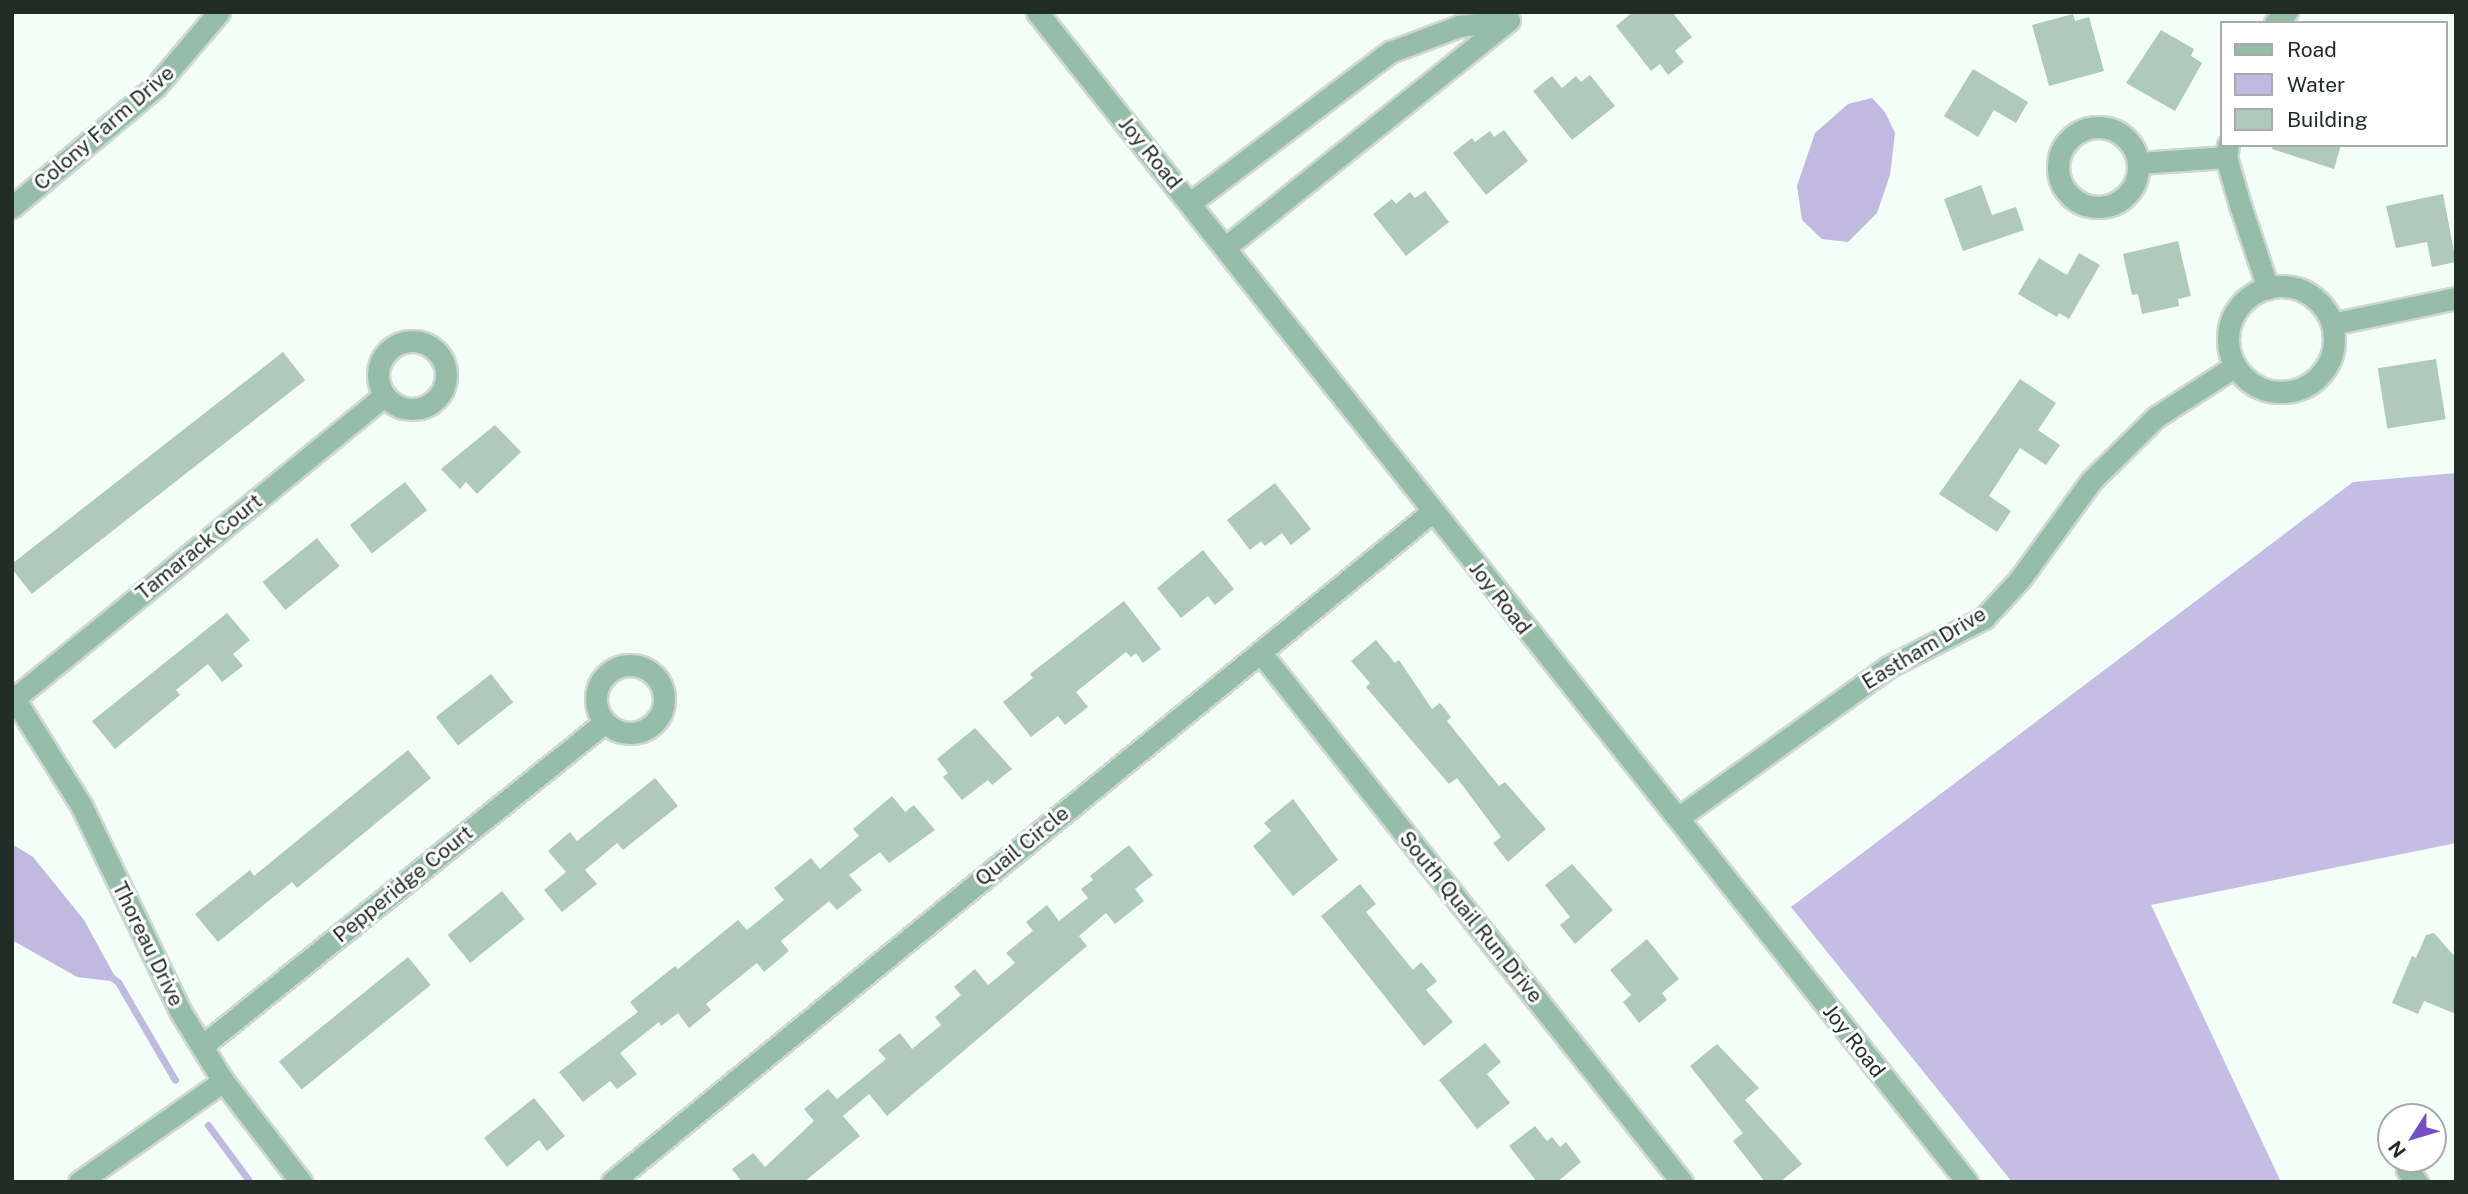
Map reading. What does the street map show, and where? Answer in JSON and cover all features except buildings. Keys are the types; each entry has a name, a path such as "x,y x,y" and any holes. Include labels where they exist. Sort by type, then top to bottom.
{"street":[{"name":"Colony Farm Drive","path":"12,207 156,86 219,12"},
{"name":"Joy Road","path":"1037,12 1967,1182"},
{"path":"1190,203 1390,52 1459,26 1514,16"},
{"path":"1226,247 1514,16"},
{"path":"2139,163 2227,151 2268,288"},
{"path":"2288,287 2307,293 2323,306 2332,324 2334,346 2327,367 2302,387 2270,391 2250,382 2235,366 2229,347 2237,310 2250,296 2268,288 2288,287"},
{"path":"2332,324 2456,298"},
{"name":"Eastham Drive","path":"1678,818 1802,724 1888,667 1984,618 2020,579 2091,481 2157,417 2235,366"},
{"name":"Tamarack Court","path":"13,697 384,396"},
{"name":"Quail Circle","path":"612,1182 1433,511"},
{"name":"South Quail Run Drive","path":"1260,652 1671,1178"},
{"name":"Thoreau Drive","path":"13,697 81,805 180,1011 223,1081 301,1182"},
{"name":"Pepperidge Court","path":"202,1046 605,722"},
{"path":"79,1182 223,1081"}],"shaded area":[{"path":"2456,473 2456,843 2151,905 2281,1182 2012,1182 1791,907 2353,482"}],"water":[{"path":"1872,98 1885,112 1895,133 1890,175 1877,213 1848,242 1822,239 1802,220 1797,186 1815,133 1848,104"},
{"path":"12,844 33,857 84,920 118,982 77,977 12,940"}],"waterway":[{"path":"111,977 118,982 175,1080"},
{"path":"208,1125 250,1182"}]}
